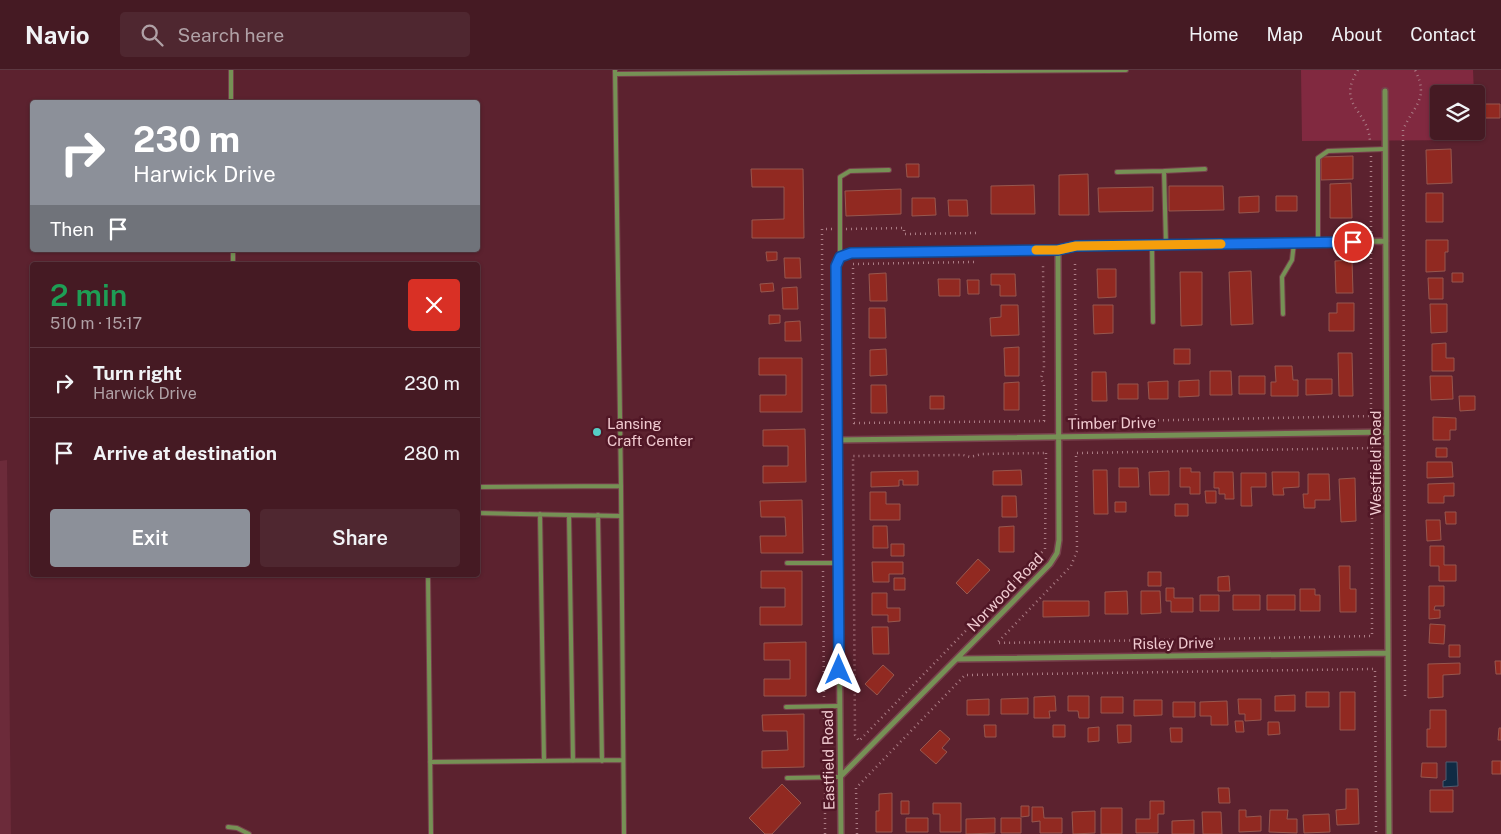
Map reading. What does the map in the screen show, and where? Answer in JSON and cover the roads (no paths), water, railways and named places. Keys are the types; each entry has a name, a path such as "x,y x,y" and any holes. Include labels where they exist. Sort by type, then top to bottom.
{"street":[{"name":"Westfield Road","path":"1385,91 1389,834"},
{"path":"840,257 851,253 1058,250 1076,246 1386,241"},
{"name":"Norwood Road","path":"840,778 1050,564 1057,553 1059,540 1060,437 1058,250"},
{"name":"Eastfield Road","path":"840,257 836,266 841,834"},
{"name":"Timber Drive","path":"838,440 1387,432"},
{"name":"Risley Drive","path":"958,659 1388,653"}],"lane":[{"path":"231,70 231,100"},
{"path":"624,834 615,72 1126,70"},
{"path":"1318,242 1318,158 1328,151 1385,149"},
{"path":"1117,172 1205,169"},
{"path":"840,257 840,177 850,171 890,170"},
{"path":"1164,171 1166,245"},
{"path":"1283,314 1282,276 1292,260 1294,243"},
{"path":"1152,245 1153,322"},
{"path":"480,487 621,486"},
{"path":"480,513 621,516"},
{"path":"540,514 544,761"},
{"path":"569,515 573,761"},
{"path":"598,515 602,760"},
{"path":"787,563 838,563"},
{"path":"428,577 431,834"},
{"path":"786,707 840,706"},
{"path":"430,762 623,760"},
{"path":"787,778 840,778"},
{"path":"228,827 237,828 249,834"}],"water":[{"path":"1446,762 1457,762 1458,786 1443,787 1443,781 1446,780"}],"place":[{"name":"Lansing Craft Center","path":"597,432"}]}
